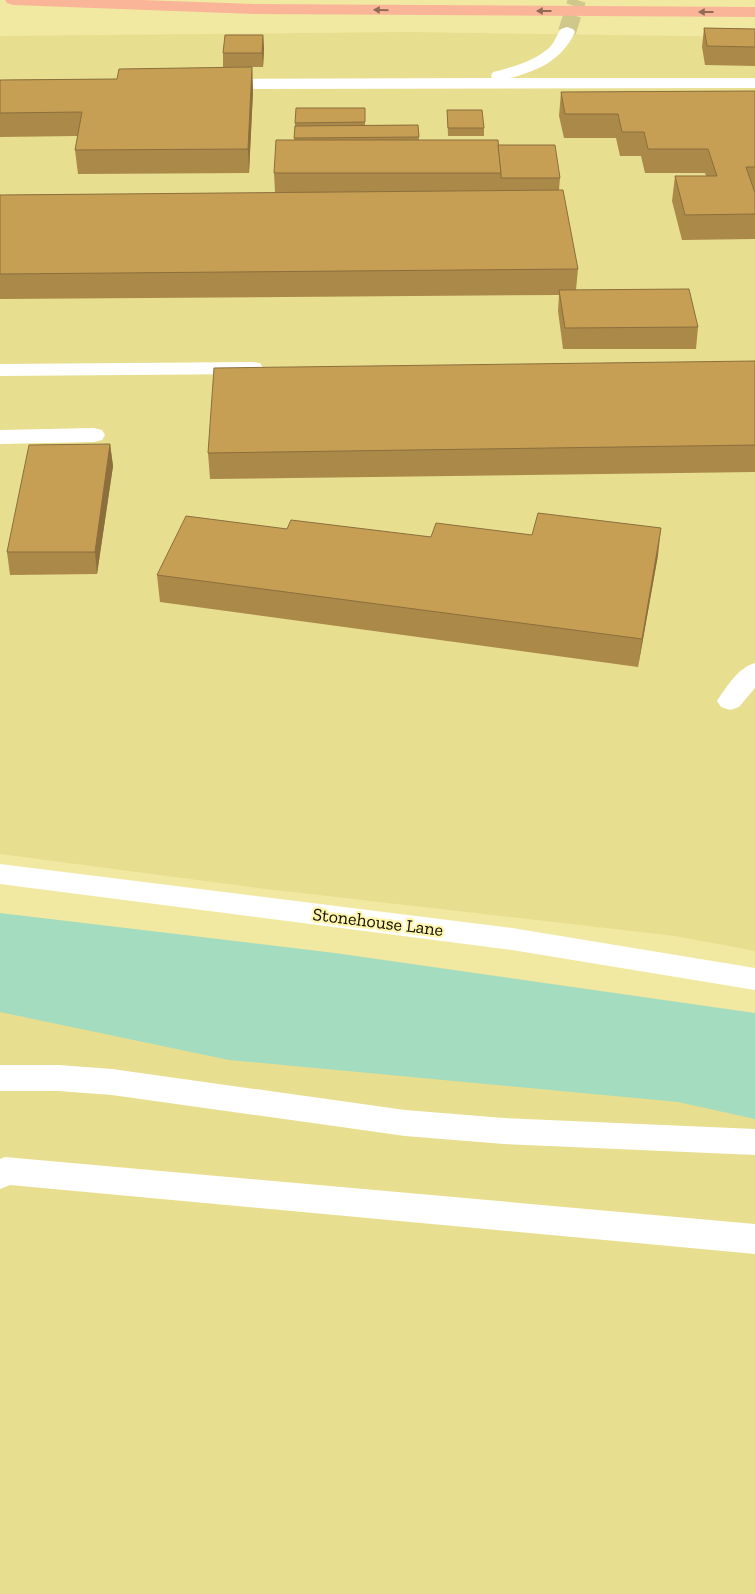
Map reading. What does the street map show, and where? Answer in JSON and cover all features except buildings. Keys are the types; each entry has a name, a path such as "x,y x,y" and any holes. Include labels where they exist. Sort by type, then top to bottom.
{"highway":[{"path":"13,0 254,9 755,12"}],"street":[{"path":"408,84 487,79 517,72 539,63 555,51 563,42 567,32"},
{"path":"199,84 755,83"},
{"path":"0,370 276,368"},
{"path":"0,437 94,435"},
{"path":"730,701 755,671"},
{"name":"Stonehouse Lane","path":"0,874 512,939 755,979"},
{"path":"0,1078 58,1078 112,1082 405,1123 504,1131 755,1142"},
{"path":"0,1175 5,1171 755,1239"}],"shaded area":[{"path":"409,32 755,37 755,951 675,936 257,888 0,854 0,36"},
{"path":"0,999 755,1069 755,1594 0,1594"}],"green space":[{"path":"0,913 335,953 755,1013 755,1119 678,1102 229,1060 0,1012"}],"tunnel":[{"path":"567,32 577,0"}]}
